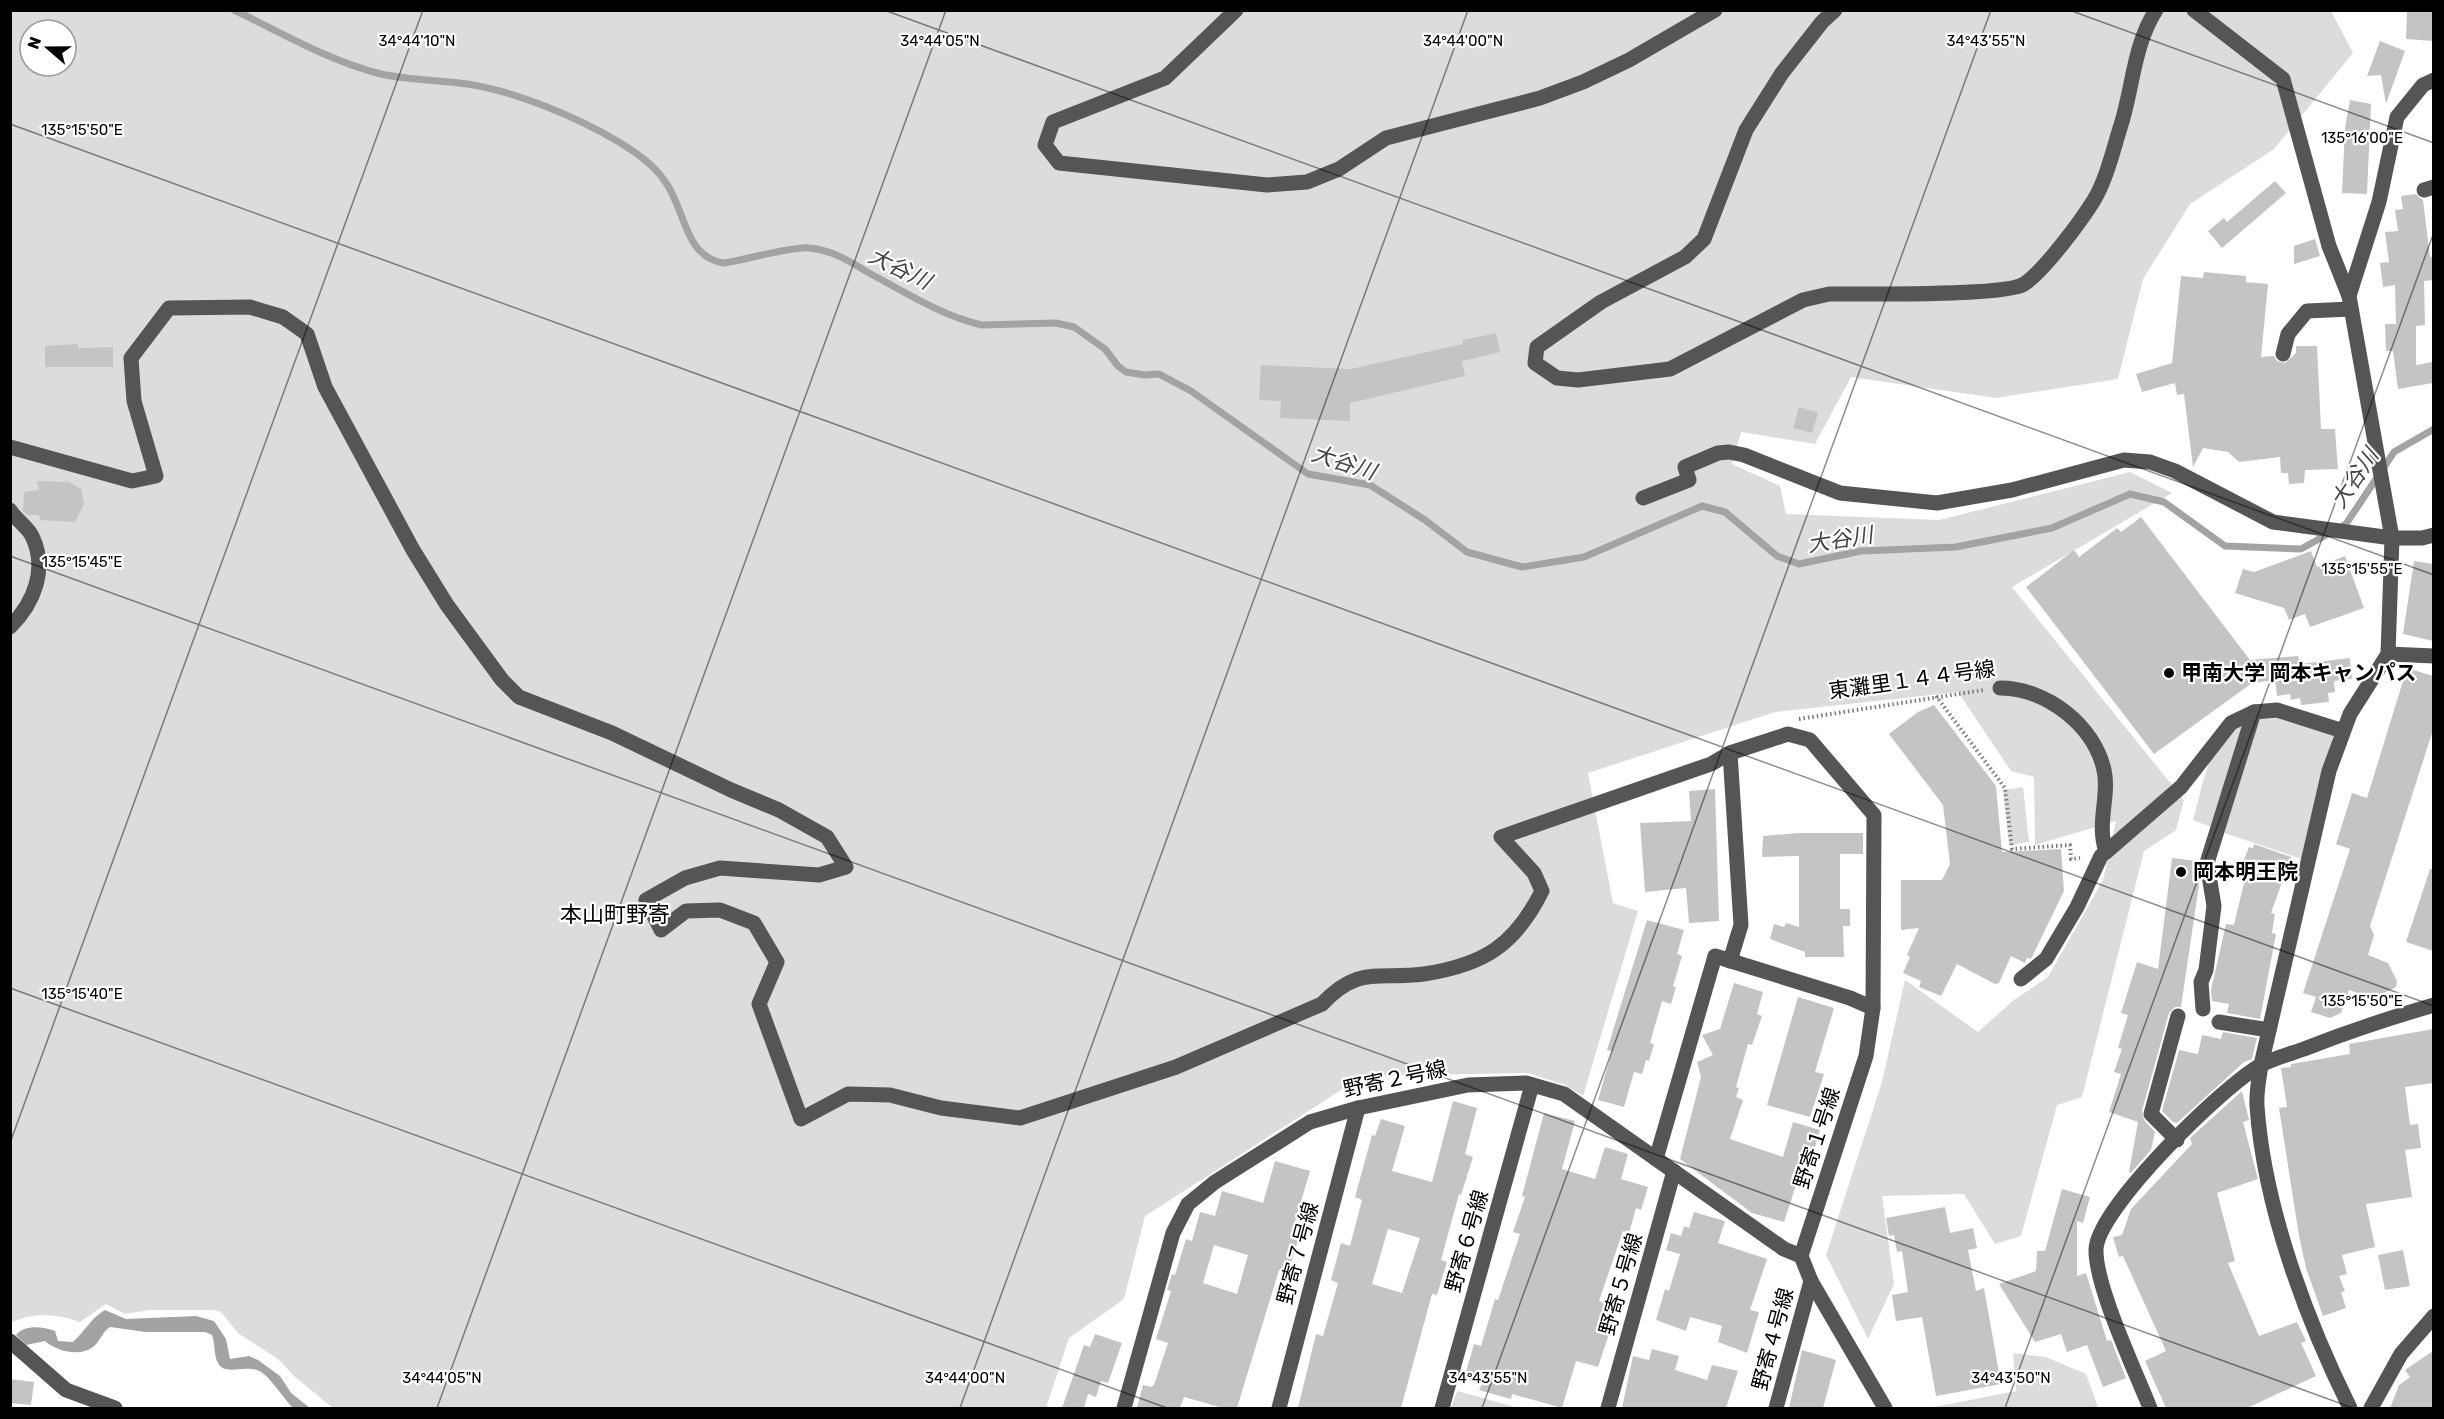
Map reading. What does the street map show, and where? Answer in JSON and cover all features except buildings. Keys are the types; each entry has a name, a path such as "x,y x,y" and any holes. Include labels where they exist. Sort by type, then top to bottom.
{"street":[{"path":"1236,10 1165,78 1053,122 1045,146 1059,163 1267,185 1307,182 1339,169 1386,138 1540,98 1582,82 1629,60 1715,10"},
{"path":"1835,10 1822,22 1782,73 1746,130 1704,239 1685,257 1601,302 1537,347 1535,363 1557,378 1578,380 1670,369 1803,300 1829,294 1989,291 2023,286 2046,263 2094,200 2122,125 2134,65 2148,22 2156,10"},
{"path":"2194,10 2283,79 2329,246 2350,303 2392,538 2388,654 2350,714 2329,771 2261,1065 2256,1104 2264,1167 2294,1274 2325,1359 2350,1408"},
{"path":"2350,303 2379,202 2397,117 2423,85 2433,80"},
{"path":"2283,354 2288,334 2307,311 2350,303"},
{"path":"10,447 132,481 156,476 134,401 131,358 169,308 250,307 283,317 307,334 325,387 413,550 447,605 502,680 519,697 612,733 731,790 779,810 826,837 846,867 819,875 720,868 685,878 646,900 661,930 686,911 720,910 754,924 777,962 759,1004 801,1119 848,1094 890,1095 941,1108 1020,1118 1176,1067 1322,1005 1338,987 1358,978 1423,974 1467,964 1503,946 1529,918 1542,891 1533,873 1501,837 1712,764 1730,753 1788,734"},
{"path":"1643,498 1689,480 1685,466 1718,453 1744,455 1840,493 1937,503 2012,490 2124,460 2150,462 2175,471 2273,522 2392,538 2422,538 2433,535"},
{"path":"10,510 32,535 38,560 38,584 28,608 10,627"},
{"path":"2388,654 2433,657"},
{"name":"東灘里１４４号線","path":"2000,688 2016,688 2068,712 2089,734 2104,771 2101,835 2104,854"},
{"path":"2021,979 2046,959 2078,907 2104,854 2181,787 2231,723 2254,712 2277,710 2343,730"},
{"path":"2203,1009 2201,982 2206,970 2214,906 2207,863 2254,712"},
{"name":"野寄１号線","path":"1788,734 1810,740 1874,815 1873,1008 1866,1056 1801,1256"},
{"path":"1730,753 1741,925 1730,961"},
{"path":"1656,1159 1715,956 1850,998 1873,1008"},
{"path":"2150,1408 2098,1273 2096,1247 2107,1218 2140,1177 2225,1091 2261,1065 2365,1025 2433,1005"},
{"path":"2176,1140 2151,1114 2178,1016"},
{"path":"2218,1022 2270,1030"},
{"name":"野寄２号線","path":"1124,1408 1173,1233 1188,1204 1215,1182 1310,1122 1358,1108 1468,1085 1532,1085 1564,1094 1784,1249 1801,1256"},
{"name":"野寄６号線","path":"1442,1408 1532,1085"},
{"name":"野寄７号線","path":"1278,1408 1358,1108"},
{"name":"野寄５号線","path":"1608,1408 1674,1171"},
{"path":"1801,1256 1811,1281 1885,1408"},
{"name":"野寄４号線","path":"1776,1408 1811,1281"},
{"path":"2371,1408 2401,1354 2433,1316"},
{"path":"10,1341 66,1390 115,1408"}],"path":[{"name":"東灘里１４４号線","path":"1788,734 1789,724 1802,717 2000,688"},
{"path":"1936,696 2005,788 2012,849 2070,845 2071,859 2104,854"}],"shaded area":[{"path":"11,11 2331,11 2353,53 2274,149 2190,204 2143,279 2118,379 1996,398 1851,377 1815,444 1741,432 1732,464 1780,486 1786,514 1939,520 2130,472 2172,493 2012,587 2184,800 2176,830 2144,851 2082,1097 2057,1105 2021,1236 1995,1244 1964,1194 1882,1196 1894,1284 1868,1339 1826,1255 1882,1082 1905,980 1978,1032 2014,1000 2048,977 2103,880 2116,821 2035,845 2034,777 2011,771 1958,692 1775,712 1588,773 1613,903 1638,911 1583,1096 1565,1085 1528,1073 1363,1076 1145,1216 1124,1299 1069,1338 1046,1408 333,1408 295,1377 278,1359 238,1333 221,1312 150,1310 125,1314 106,1304 80,1322 45,1315 19,1319 11,1323"},
{"path":"2278,715 2334,734 2302,859 2224,833 2256,719"},
{"path":"2246,723 2214,828 2193,820 2204,778 2215,750 2233,730"},
{"path":"2023,787 2029,842 2009,845 2003,790"},
{"path":"105,1310 126,1319 196,1316 214,1321 226,1339 230,1359 249,1356 258,1360 280,1376 291,1393 310,1408 293,1408 261,1372 221,1367 217,1360 212,1335 205,1332 146,1332 110,1327 94,1346 82,1352 69,1352 55,1348 45,1341 26,1345 16,1335 24,1329 40,1328 55,1331 58,1341 73,1342"},
{"path":"2013,1353 2046,1357 2086,1374 2098,1407 2123,1408 1929,1408 2016,1391"},
{"path":"1457,1391 1519,1408 1451,1408"}],"waterway":[{"name":"大谷川","path":"234,10 343,62 391,76 467,84 505,92 545,106 602,133 637,154 660,174 671,191 693,241 700,251 711,259 724,263 792,249 818,249 841,257 924,303 967,321 982,325 1056,323 1074,327 1105,349 1118,366 1126,372 1145,375 1159,374 1191,391 1308,474 1370,485 1425,520 1467,552 1522,567 1584,557 1702,506 1725,512 1777,556 1799,564 1861,551 1956,547 2052,528 2130,494 2164,502 2225,546 2301,549 2346,524 2394,452 2434,429"}],"place":[{"name":"甲南大学 岡本キャンパス","path":"2169,673"},
{"name":"岡本明王院","path":"2181,872"}],"district":[{"name":"本山町野寄","path":"615,914"}]}
